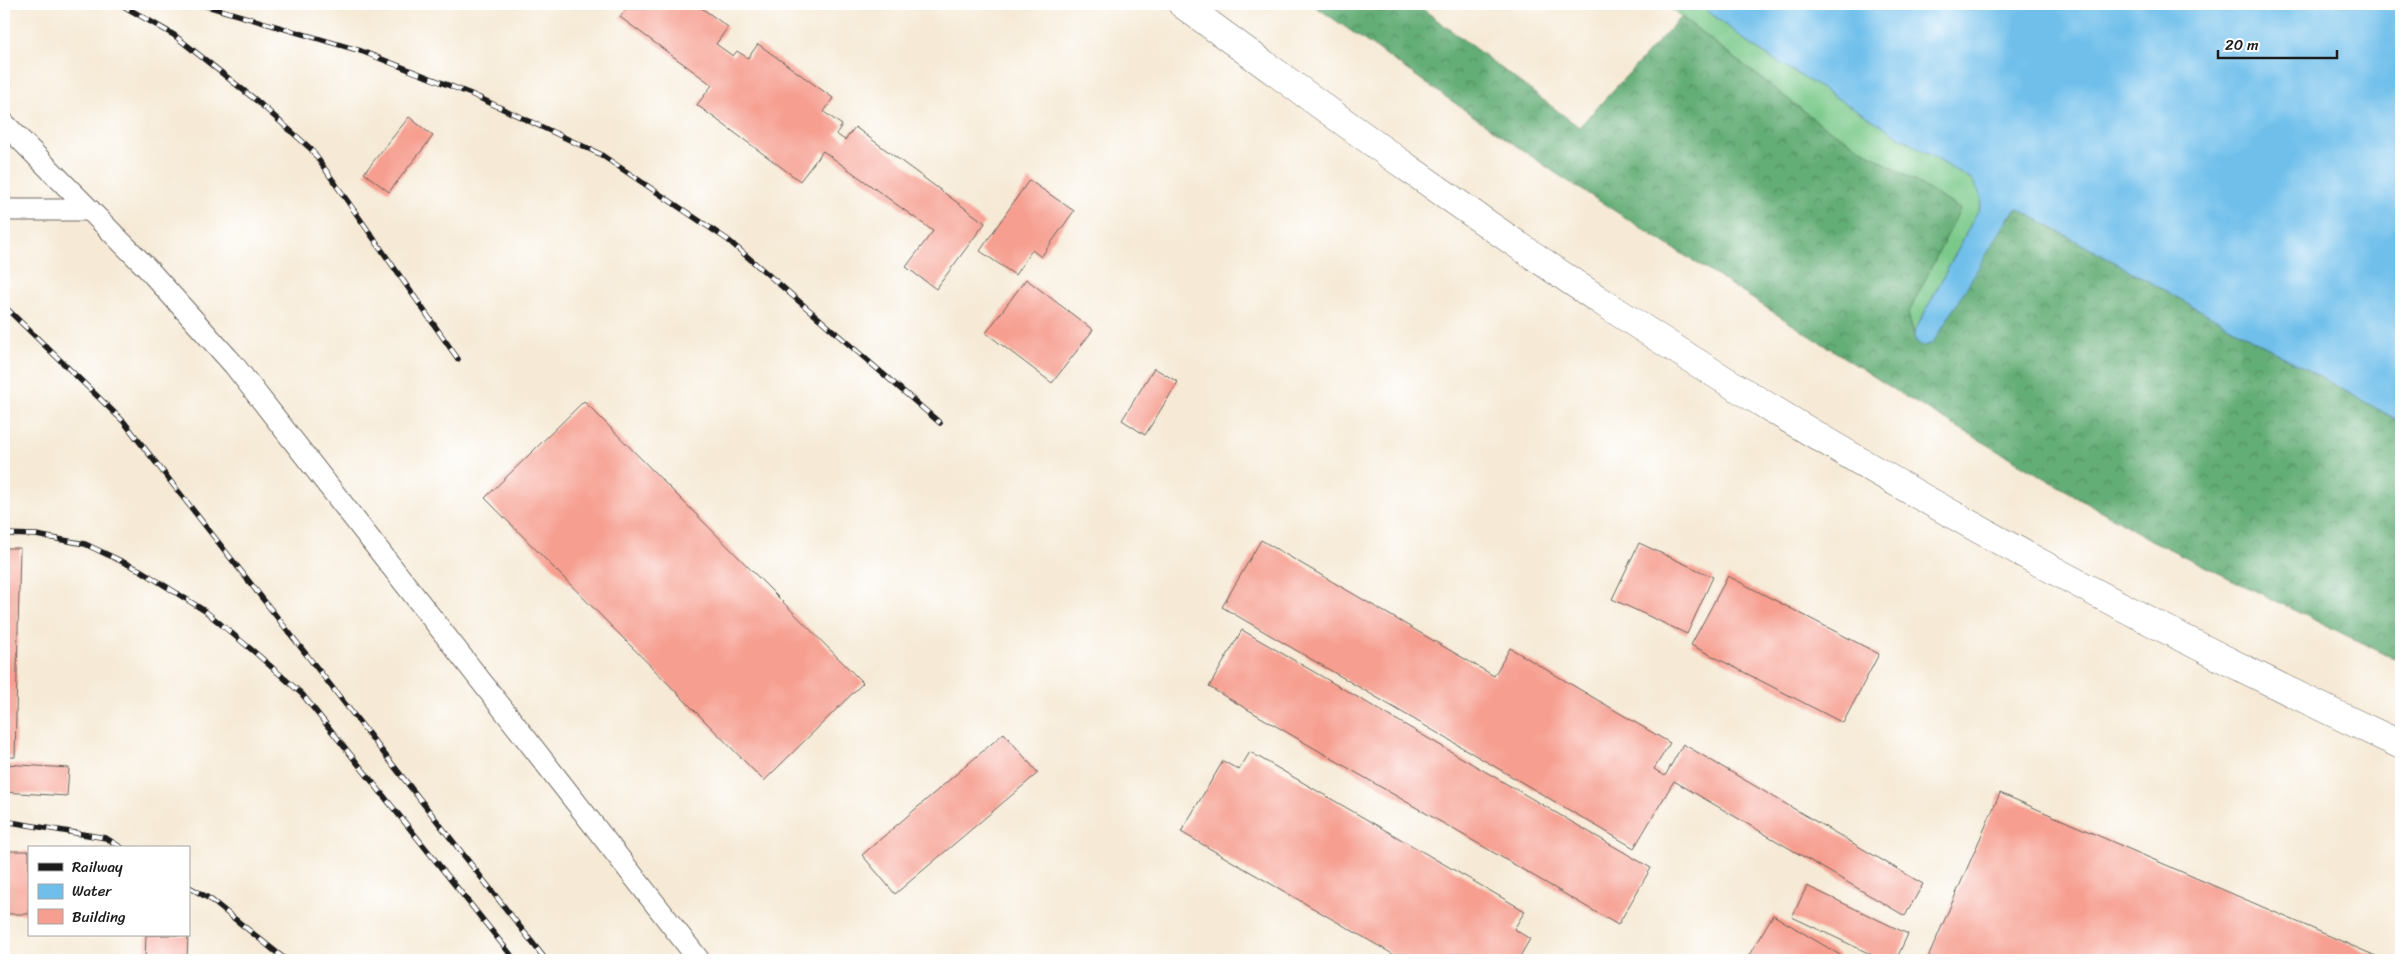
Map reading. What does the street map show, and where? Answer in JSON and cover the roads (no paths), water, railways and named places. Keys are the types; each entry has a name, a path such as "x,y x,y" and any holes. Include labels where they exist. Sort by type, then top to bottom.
{"highway":[{"path":"1182,4 1462,207 1610,307 1841,451 2077,583 2401,745"}],"lane":[{"path":"4,123 147,268 234,365 699,960"},
{"path":"4,210 90,210"}],"water":[{"path":"1699,4 2401,4 2401,422 2017,208 2009,217 1933,343 1922,347 1916,342 1914,333 1981,205 1982,198 1973,181 1755,48"}],"railway":[{"path":"120,4 174,35 257,101 311,149 458,359"},
{"path":"200,4 361,51 471,94 600,154 728,240 940,423"},
{"path":"4,306 124,422 546,960"},
{"path":"4,534 36,535 85,544 140,570 205,611 258,655 302,694 515,960"},
{"path":"4,821 106,838 119,846"},
{"path":"190,888 210,899 286,960"}]}
